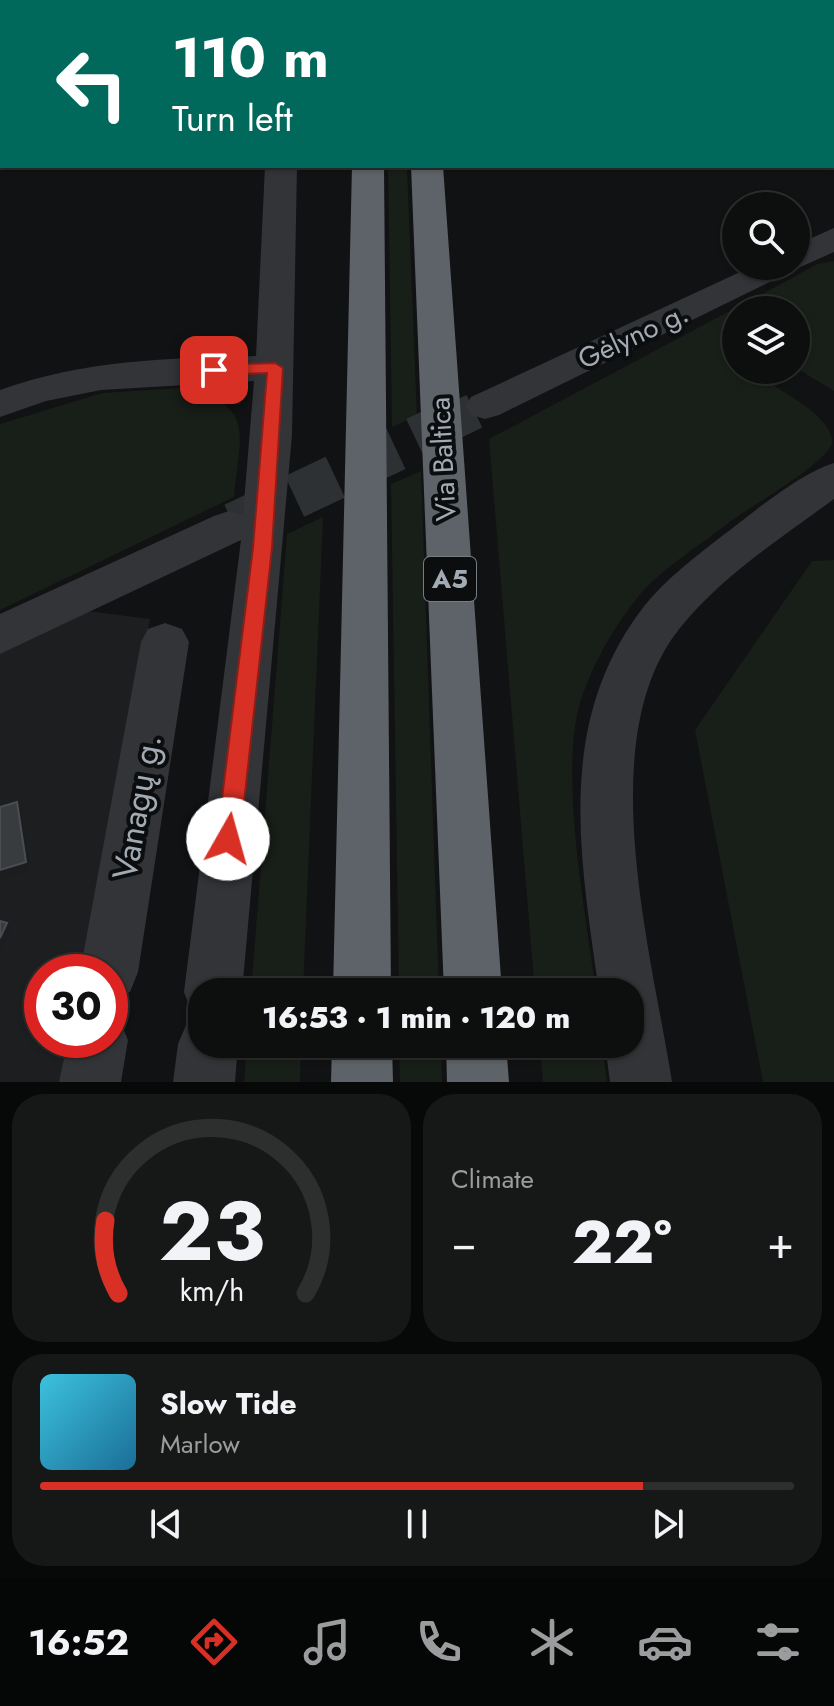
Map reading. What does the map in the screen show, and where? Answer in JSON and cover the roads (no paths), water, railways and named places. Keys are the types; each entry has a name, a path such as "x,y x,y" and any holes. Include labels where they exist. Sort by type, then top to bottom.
{"highway":[{"path":"362,978 368,168"},
{"name":"Via Baltica","path":"427,168 472,978"},
{"path":"362,1058 362,1082"},
{"path":"477,1058 478,1082"}],"street":[{"path":"215,978 262,548 275,368 281,168"},
{"path":"810,251 834,238"},
{"name":"Gėlyno g.","path":"485,406 751,280"},
{"path":"0,404 62,384 107,375 275,368"},
{"path":"626,978 605,798 614,712 637,654 662,618 697,582 834,478"},
{"path":"0,635 229,527"},
{"name":"Vanagų g.","path":"112,954 165,642"},
{"path":"90,1082 95,1058"},
{"path":"204,1082 207,1058"},
{"path":"638,1058 641,1082"}],"tunnel":[{"path":"442,427 485,406"},
{"path":"234,525 446,425"}]}
